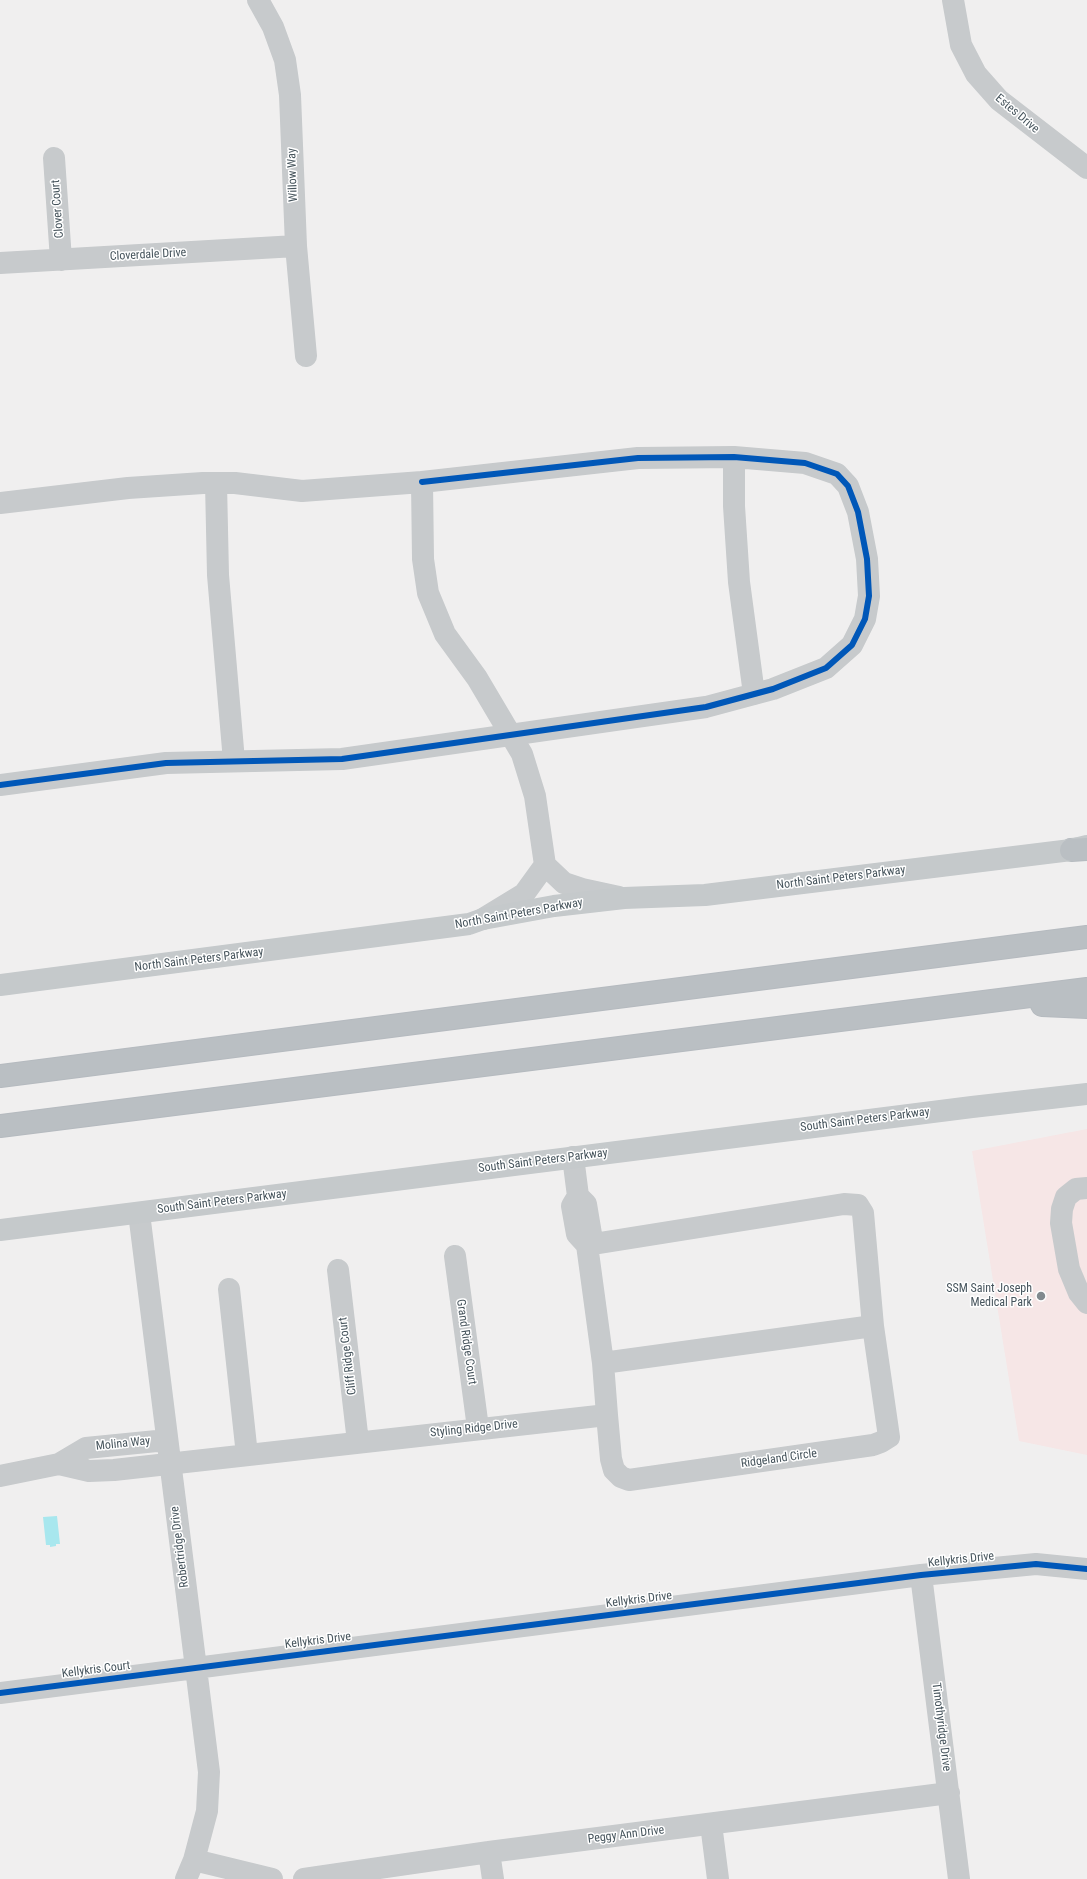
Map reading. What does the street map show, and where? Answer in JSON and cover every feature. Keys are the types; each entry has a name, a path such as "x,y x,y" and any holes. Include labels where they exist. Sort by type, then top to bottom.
{"highway":[{"path":"0,1076 1087,937"},
{"path":"0,1126 1087,989"},
{"path":"971,1003 1087,1007"}],"main road":[{"name":"North Saint Peters Parkway","path":"0,985 462,925 483,919 554,906 624,898 705,895 1082,848"},
{"name":"South Saint Peters Parkway","path":"0,1230 573,1157 1087,1094"}],"street":[{"name":"Willow Way","path":"258,0 273,27 285,60 290,95 296,246 306,356"},
{"name":"Estes Drive","path":"953,0 961,45 976,74 999,100 1087,168"},
{"name":"Clover Court","path":"54,158 61,260"},
{"name":"Cloverdale Drive","path":"0,263 296,246"},
{"path":"734,457 734,506 739,582 754,694"},
{"path":"0,503 128,488 216,483 236,483 302,491 422,482 638,458 734,457 806,463 837,474 848,486 858,512 867,559 869,596 865,619 852,645 826,668 773,689 706,707 512,736 342,759 166,762 0,784"},
{"path":"422,482 423,559 428,593 445,634 477,678 522,754 536,796 545,865 564,883 582,889 624,898"},
{"path":"216,483 218,575 234,761"},
{"path":"483,919 524,894 545,865"},
{"path":"573,1157 578,1196 586,1204 591,1234 587,1245 603,1363 607,1415"},
{"path":"1087,1188 1076,1189 1066,1197 1062,1209 1061,1223 1069,1269 1079,1293 1087,1303"},
{"name":"Ridgeland Circle","path":"587,1245 844,1204 858,1205 863,1213 873,1326 889,1437 873,1445 629,1480 620,1477 614,1470 611,1458 607,1415"},
{"name":"Robertridge Drive","path":"139,1213 194,1668 209,1772 207,1811 190,1869"},
{"name":"Grand Ridge Court","path":"455,1256 478,1428"},
{"name":"Cliff Ridge Court","path":"338,1270 358,1442"},
{"path":"230,1289 246,1455"},
{"path":"603,1363 873,1326"},
{"name":"Styling Ridge Drive","path":"170,1463 607,1415"},
{"name":"Molina Way","path":"0,1476 59,1464 86,1448 167,1440"},
{"name":"Molina Way","path":"59,1464 89,1471 170,1463"},
{"name":"Kellykris Drive","path":"194,1668 921,1575 1036,1564 1087,1569"},
{"name":"Timothyridge Drive","path":"921,1575 959,1879"},
{"name":"Kellykris Court","path":"0,1693 194,1668"},
{"name":"Peggy Ann Drive","path":"304,1879 490,1852 949,1793"},
{"path":"711,1824 718,1879"},
{"path":"490,1852 493,1879"},
{"path":"190,1869 272,1879"}],"shaded area":[{"name":"SSM Saint Joseph Medical Park","path":"1087,1129 1087,1455 1019,1441 972,1151"}],"water":[{"path":"57,1516 60,1544 50,1547 50,1545 46,1545 43,1517"}],"cycle path":[{"path":"0,785 166,763 342,759 706,707 773,689 826,668 852,645 865,619 869,596 867,559 858,512 848,486 837,474 805,463 734,457 638,458 422,482"},
{"path":"0,1693 921,1575 1036,1564 1087,1569"}],"place":[{"name":"SSM Saint Joseph Medical Park","path":"1041,1296"}]}
